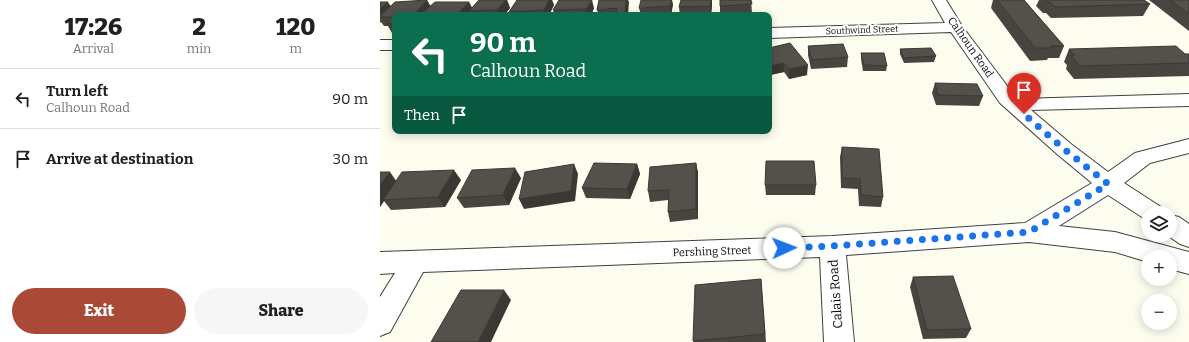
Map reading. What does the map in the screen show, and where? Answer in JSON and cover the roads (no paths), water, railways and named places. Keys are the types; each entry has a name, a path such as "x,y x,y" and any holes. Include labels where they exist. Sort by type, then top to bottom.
{"street":[{"name":"Calhoun Road","path":"939,0 955,27 1007,99 1064,149 1108,184 1142,206"},
{"name":"Southwind Street","path":"772,34 955,27"},
{"path":"380,46 392,45"},
{"path":"1014,105 1189,100"},
{"name":"Pershing Street","path":"380,263 832,246 1029,232 1108,184 1143,158 1189,146"},
{"path":"1177,228 1189,236"},
{"path":"1029,232 1115,242 1144,250"},
{"name":"Calais Road","path":"832,246 839,342"},
{"path":"1177,259 1189,263"},
{"path":"380,323 416,261"}]}
